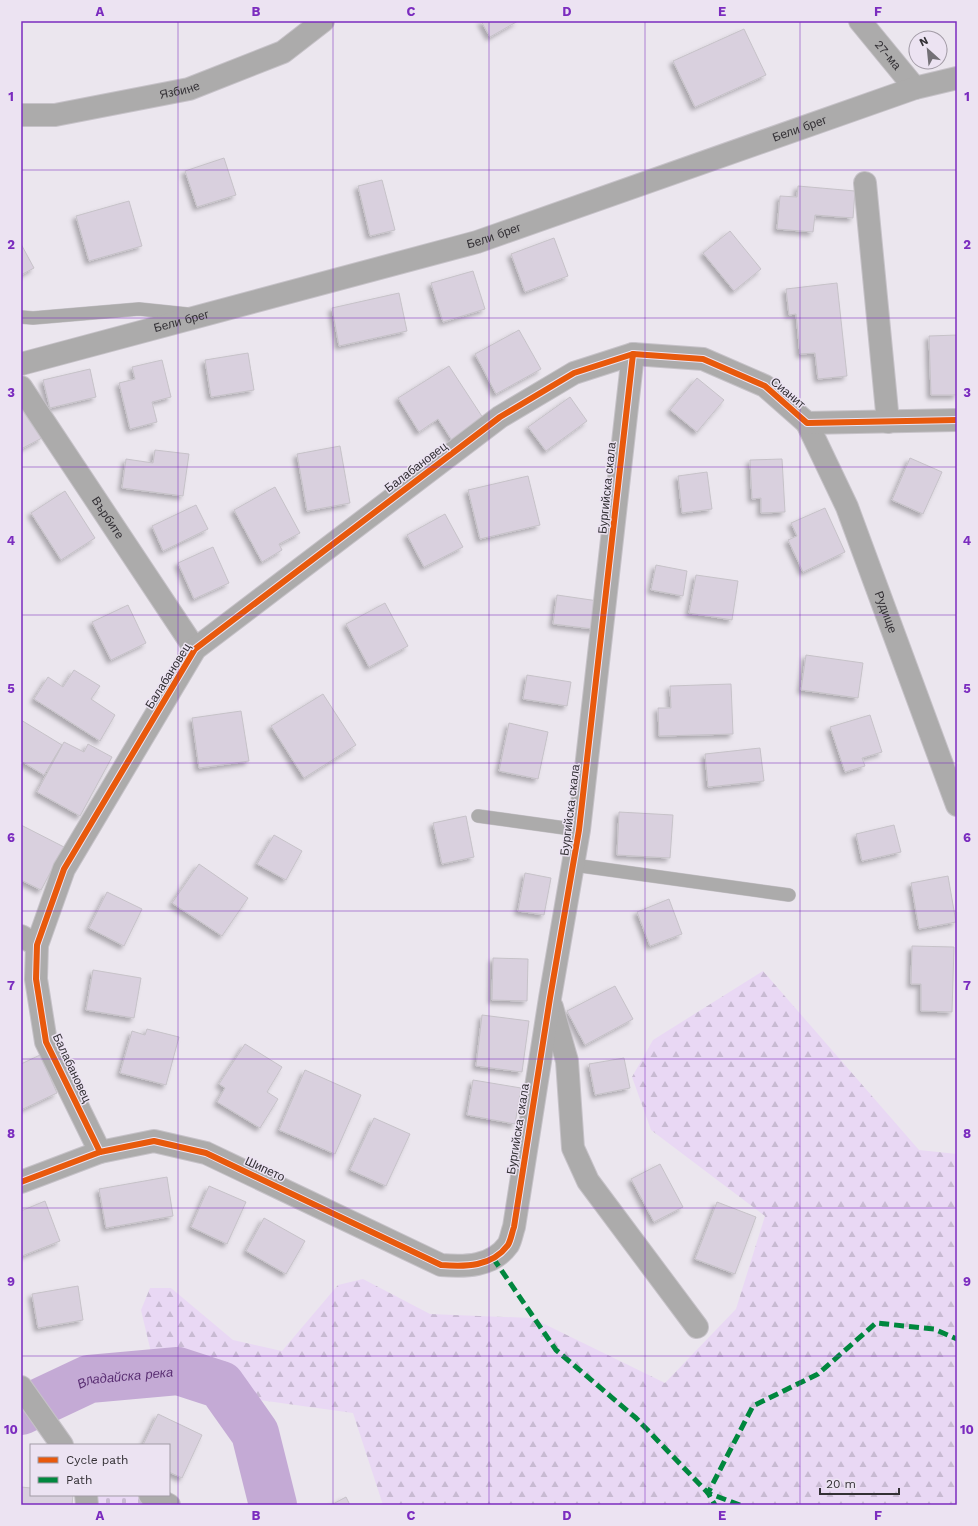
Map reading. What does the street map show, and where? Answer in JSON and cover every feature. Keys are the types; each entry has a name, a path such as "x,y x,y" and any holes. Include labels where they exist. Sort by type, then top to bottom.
{"street":[{"name":"Язбине","path":"21,114 55,115 189,89 283,52 323,21"},
{"name":"27-ма","path":"860,21 915,88"},
{"name":"Бели брег","path":"21,364 477,242 915,88 957,78"},
{"path":"866,183 888,422"},
{"name":"Сианит","path":"633,354 703,359 765,386 807,423 957,420"},
{"name":"Балабановец","path":"100,1152 46,1042 29,940 64,869 195,649 500,417 574,373 633,354"},
{"name":"Бургийска скала","path":"493,1258 508,1245 514,1227 550,998 574,865 633,354"},
{"name":"Върбите","path":"21,387 195,649"},
{"name":"Рудище","path":"807,423 847,507 957,805"},
{"name":"Бургийска скала","path":"550,998 567,1060 573,1148 588,1181 697,1327"},
{"name":"Шипето","path":"21,1182 100,1152 154,1141 206,1153 441,1265 463,1266 480,1264 493,1258"},
{"path":"21,1387 41,1413 61,1444"},
{"path":"152,1496 169,1505"}],"lane":[{"path":"21,316 33,318 139,310 203,316"},
{"path":"478,816 579,830"},
{"path":"574,865 789,895"}],"green space":[{"path":"763,971 919,1150 957,1154 957,1505 383,1505 353,1413 159,1386 141,1310 150,1288 171,1288 233,1340 282,1351 338,1285 363,1279 430,1314 532,1318 665,1383 736,1309 765,1216 651,1130 632,1077 653,1040"},
{"path":"86,1496 152,1496 169,1505 87,1505"}],"building":[{"path":"481,21 518,21 490,37"},
{"path":"744,29 766,75 695,107 673,61"},
{"path":"224,158 236,195 197,207 185,171"},
{"path":"382,180 395,230 370,236 358,186"},
{"path":"798,186 855,191 853,218 815,215 813,232 777,229 780,196 797,197"},
{"path":"129,201 142,246 89,261 76,216"},
{"path":"730,231 761,269 734,291 703,253"},
{"path":"554,238 568,276 525,292 511,254"},
{"path":"21,244 34,268 21,275"},
{"path":"473,271 485,309 443,322 431,283"},
{"path":"837,283 847,376 818,379 815,353 800,354 796,314 789,315 786,289"},
{"path":"399,293 407,331 339,346 332,308"},
{"path":"519,330 541,369 496,394 475,354"},
{"path":"957,335 957,395 931,395 929,336"},
{"path":"248,353 254,390 211,397 205,360"},
{"path":"162,360 171,397 152,402 157,422 130,429 119,383 135,379 132,367"},
{"path":"449,366 485,421 453,442 438,419 419,432 398,398"},
{"path":"90,369 96,397 50,408 43,380"},
{"path":"697,378 724,400 697,432 670,410"},
{"path":"570,397 587,421 546,451 528,427"},
{"path":"26,408 42,438 21,449 21,411"},
{"path":"340,446 350,503 307,511 297,454"},
{"path":"155,450 189,454 183,496 122,488 126,459 153,463"},
{"path":"910,458 942,472 923,514 892,500"},
{"path":"782,459 785,512 761,513 761,498 752,499 750,460"},
{"path":"707,472 712,509 682,513 678,476"},
{"path":"528,476 540,525 480,539 468,490"},
{"path":"275,487 300,533 279,544 282,550 262,562 234,510"},
{"path":"65,491 95,538 61,560 31,513"},
{"path":"196,505 208,529 163,551 152,526"},
{"path":"825,508 845,552 803,572 788,540 797,536 791,523"},
{"path":"445,514 463,547 424,567 407,535"},
{"path":"213,547 229,583 194,599 178,563"},
{"path":"656,565 687,571 683,596 651,590"},
{"path":"696,575 738,581 732,620 689,613"},
{"path":"557,595 605,602 601,630 553,624"},
{"path":"385,603 408,646 369,667 346,624"},
{"path":"128,605 146,643 111,660 92,622"},
{"path":"806,655 863,663 858,698 801,690"},
{"path":"74,670 100,686 91,699 115,715 100,741 34,699 48,677 63,687"},
{"path":"527,675 571,682 567,706 523,699"},
{"path":"731,684 733,734 659,736 658,708 671,708 670,686"},
{"path":"323,694 356,745 304,778 271,726"},
{"path":"241,711 249,761 199,768 192,718"},
{"path":"870,715 882,752 862,758 865,766 845,772 830,727"},
{"path":"21,720 62,745 44,775 21,761"},
{"path":"509,723 548,732 538,779 499,771"},
{"path":"64,742 84,752 88,744 112,757 80,816 37,792"},
{"path":"760,748 764,781 708,787 705,754"},
{"path":"619,812 673,815 670,858 617,855"},
{"path":"466,816 474,857 442,864 433,823"},
{"path":"21,825 64,847 41,890 21,880"},
{"path":"894,825 901,852 862,861 856,834"},
{"path":"274,835 302,851 286,880 257,864"},
{"path":"199,864 248,898 222,936 172,903"},
{"path":"525,873 551,878 544,915 518,911"},
{"path":"948,876 956,922 919,929 911,883"},
{"path":"107,892 142,909 124,946 89,928"},
{"path":"669,899 682,934 650,946 637,912"},
{"path":"912,946 954,947 952,1012 921,1011 921,984 911,984"},
{"path":"493,958 528,959 527,1001 492,1000"},
{"path":"93,970 141,978 134,1018 86,1010"},
{"path":"615,986 633,1019 585,1045 567,1011"},
{"path":"482,1015 529,1021 522,1072 476,1066"},
{"path":"147,1029 179,1037 166,1085 120,1073 132,1031 145,1035"},
{"path":"245,1044 282,1067 267,1092 278,1099 260,1128 217,1102 225,1088 219,1084"},
{"path":"40,1055 57,1093 23,1109 21,1105 21,1064"},
{"path":"624,1058 630,1088 595,1095 589,1064"},
{"path":"305,1070 361,1095 335,1154 279,1130"},
{"path":"473,1080 521,1088 515,1124 467,1115"},
{"path":"374,1118 410,1134 386,1186 350,1170"},
{"path":"660,1164 683,1207 654,1222 631,1179"},
{"path":"167,1177 173,1216 106,1228 99,1189"},
{"path":"209,1186 246,1202 227,1244 191,1227"},
{"path":"45,1201 60,1241 22,1256 21,1211"},
{"path":"717,1202 756,1217 735,1274 695,1259"},
{"path":"264,1218 305,1241 286,1274 246,1251"},
{"path":"78,1286 83,1320 38,1328 32,1294"},
{"path":"158,1414 202,1435 182,1478 170,1472 170,1444 143,1444"},
{"path":"21,1487 30,1488 30,1496 73,1496 72,1505 21,1505"},
{"path":"346,1497 350,1505 331,1505"}],"waterway":[{"name":"Владайска река","path":"21,1411 89,1379 178,1371 221,1385 255,1433 273,1505"}],"marked path":[{"path":"493,1258 556,1350 636,1418 708,1493 715,1505"},
{"path":"740,1505 708,1493 753,1406 818,1374 876,1323 934,1329 957,1339"}],"cycle path":[{"path":"100,1152 46,1042 36,979 37,945 64,869 195,649 500,417 574,373 633,354 703,359 765,386 807,423 957,420"},
{"path":"21,1182 100,1152 154,1141 206,1153 441,1265 459,1266 486,1262 502,1252 508,1245 514,1227 550,998 579,830 633,354"}]}
